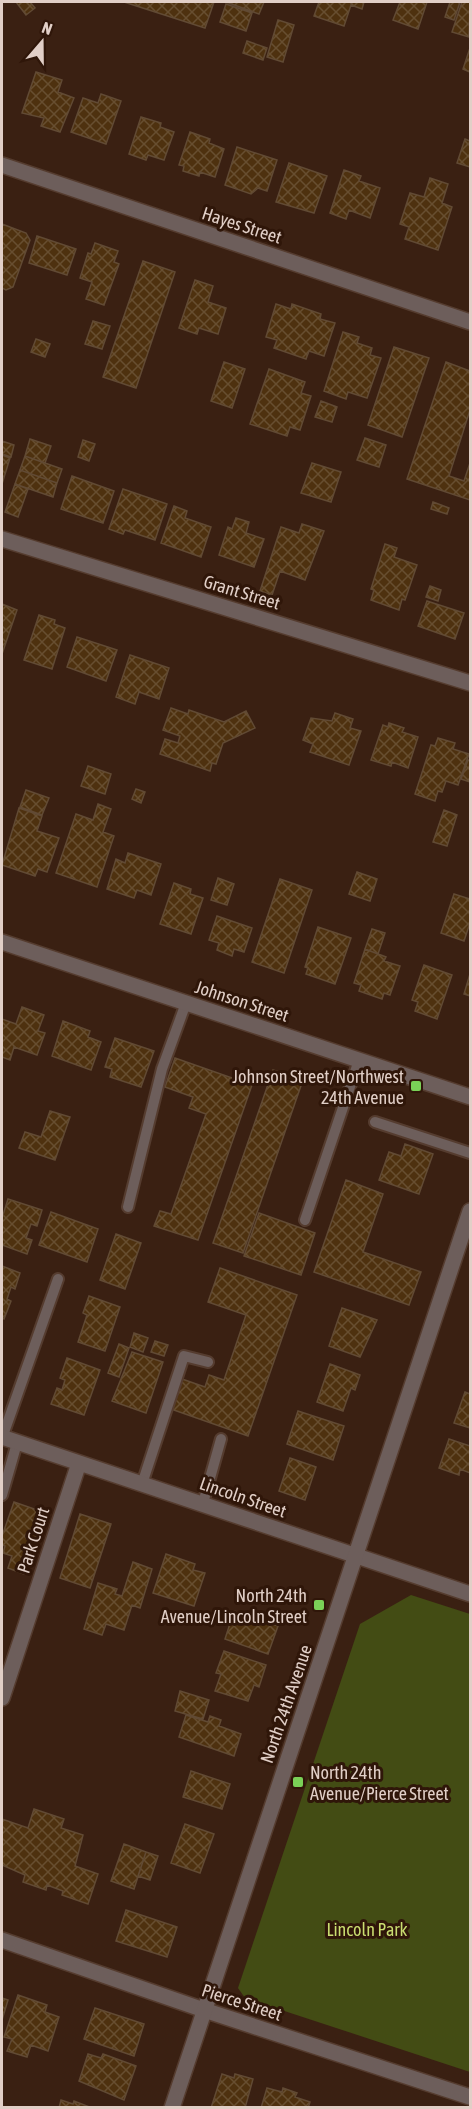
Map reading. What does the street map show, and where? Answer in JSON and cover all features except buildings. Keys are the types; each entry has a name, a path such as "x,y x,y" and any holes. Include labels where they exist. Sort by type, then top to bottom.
{"street":[{"name":"Hayes Street","path":"2,165 471,322"},
{"name":"Grant Street","path":"2,539 471,683"},
{"name":"Johnson Street","path":"2,942 471,1097"},
{"name":"North 24th Avenue","path":"172,2108 471,1210"},
{"name":"Lincoln Street","path":"2,1438 471,1594"},
{"name":"Park Court","path":"2,1698 79,1463"},
{"name":"Pierce Street","path":"2,1940 204,2010 471,2097"}],"lane":[{"path":"128,1207 156,1102 162,1069 186,1003"},
{"path":"305,1220 359,1060"},
{"path":"375,1122 471,1153"},
{"path":"2,1438 58,1279"},
{"path":"142,1484 184,1356 208,1362"},
{"path":"203,1503 221,1439"},
{"path":"2,1495 17,1443"}],"green space":[{"name":"Lincoln Park","path":"411,1595 470,1614 470,2072 245,1998 238,1988 360,1624"}],"place":[{"name":"Johnson Street/Northwest 24th Avenue","path":"416,1086"},
{"name":"North 24th Avenue/Lincoln Street","path":"319,1605"},
{"name":"North 24th Avenue/Pierce Street","path":"298,1782"}]}
